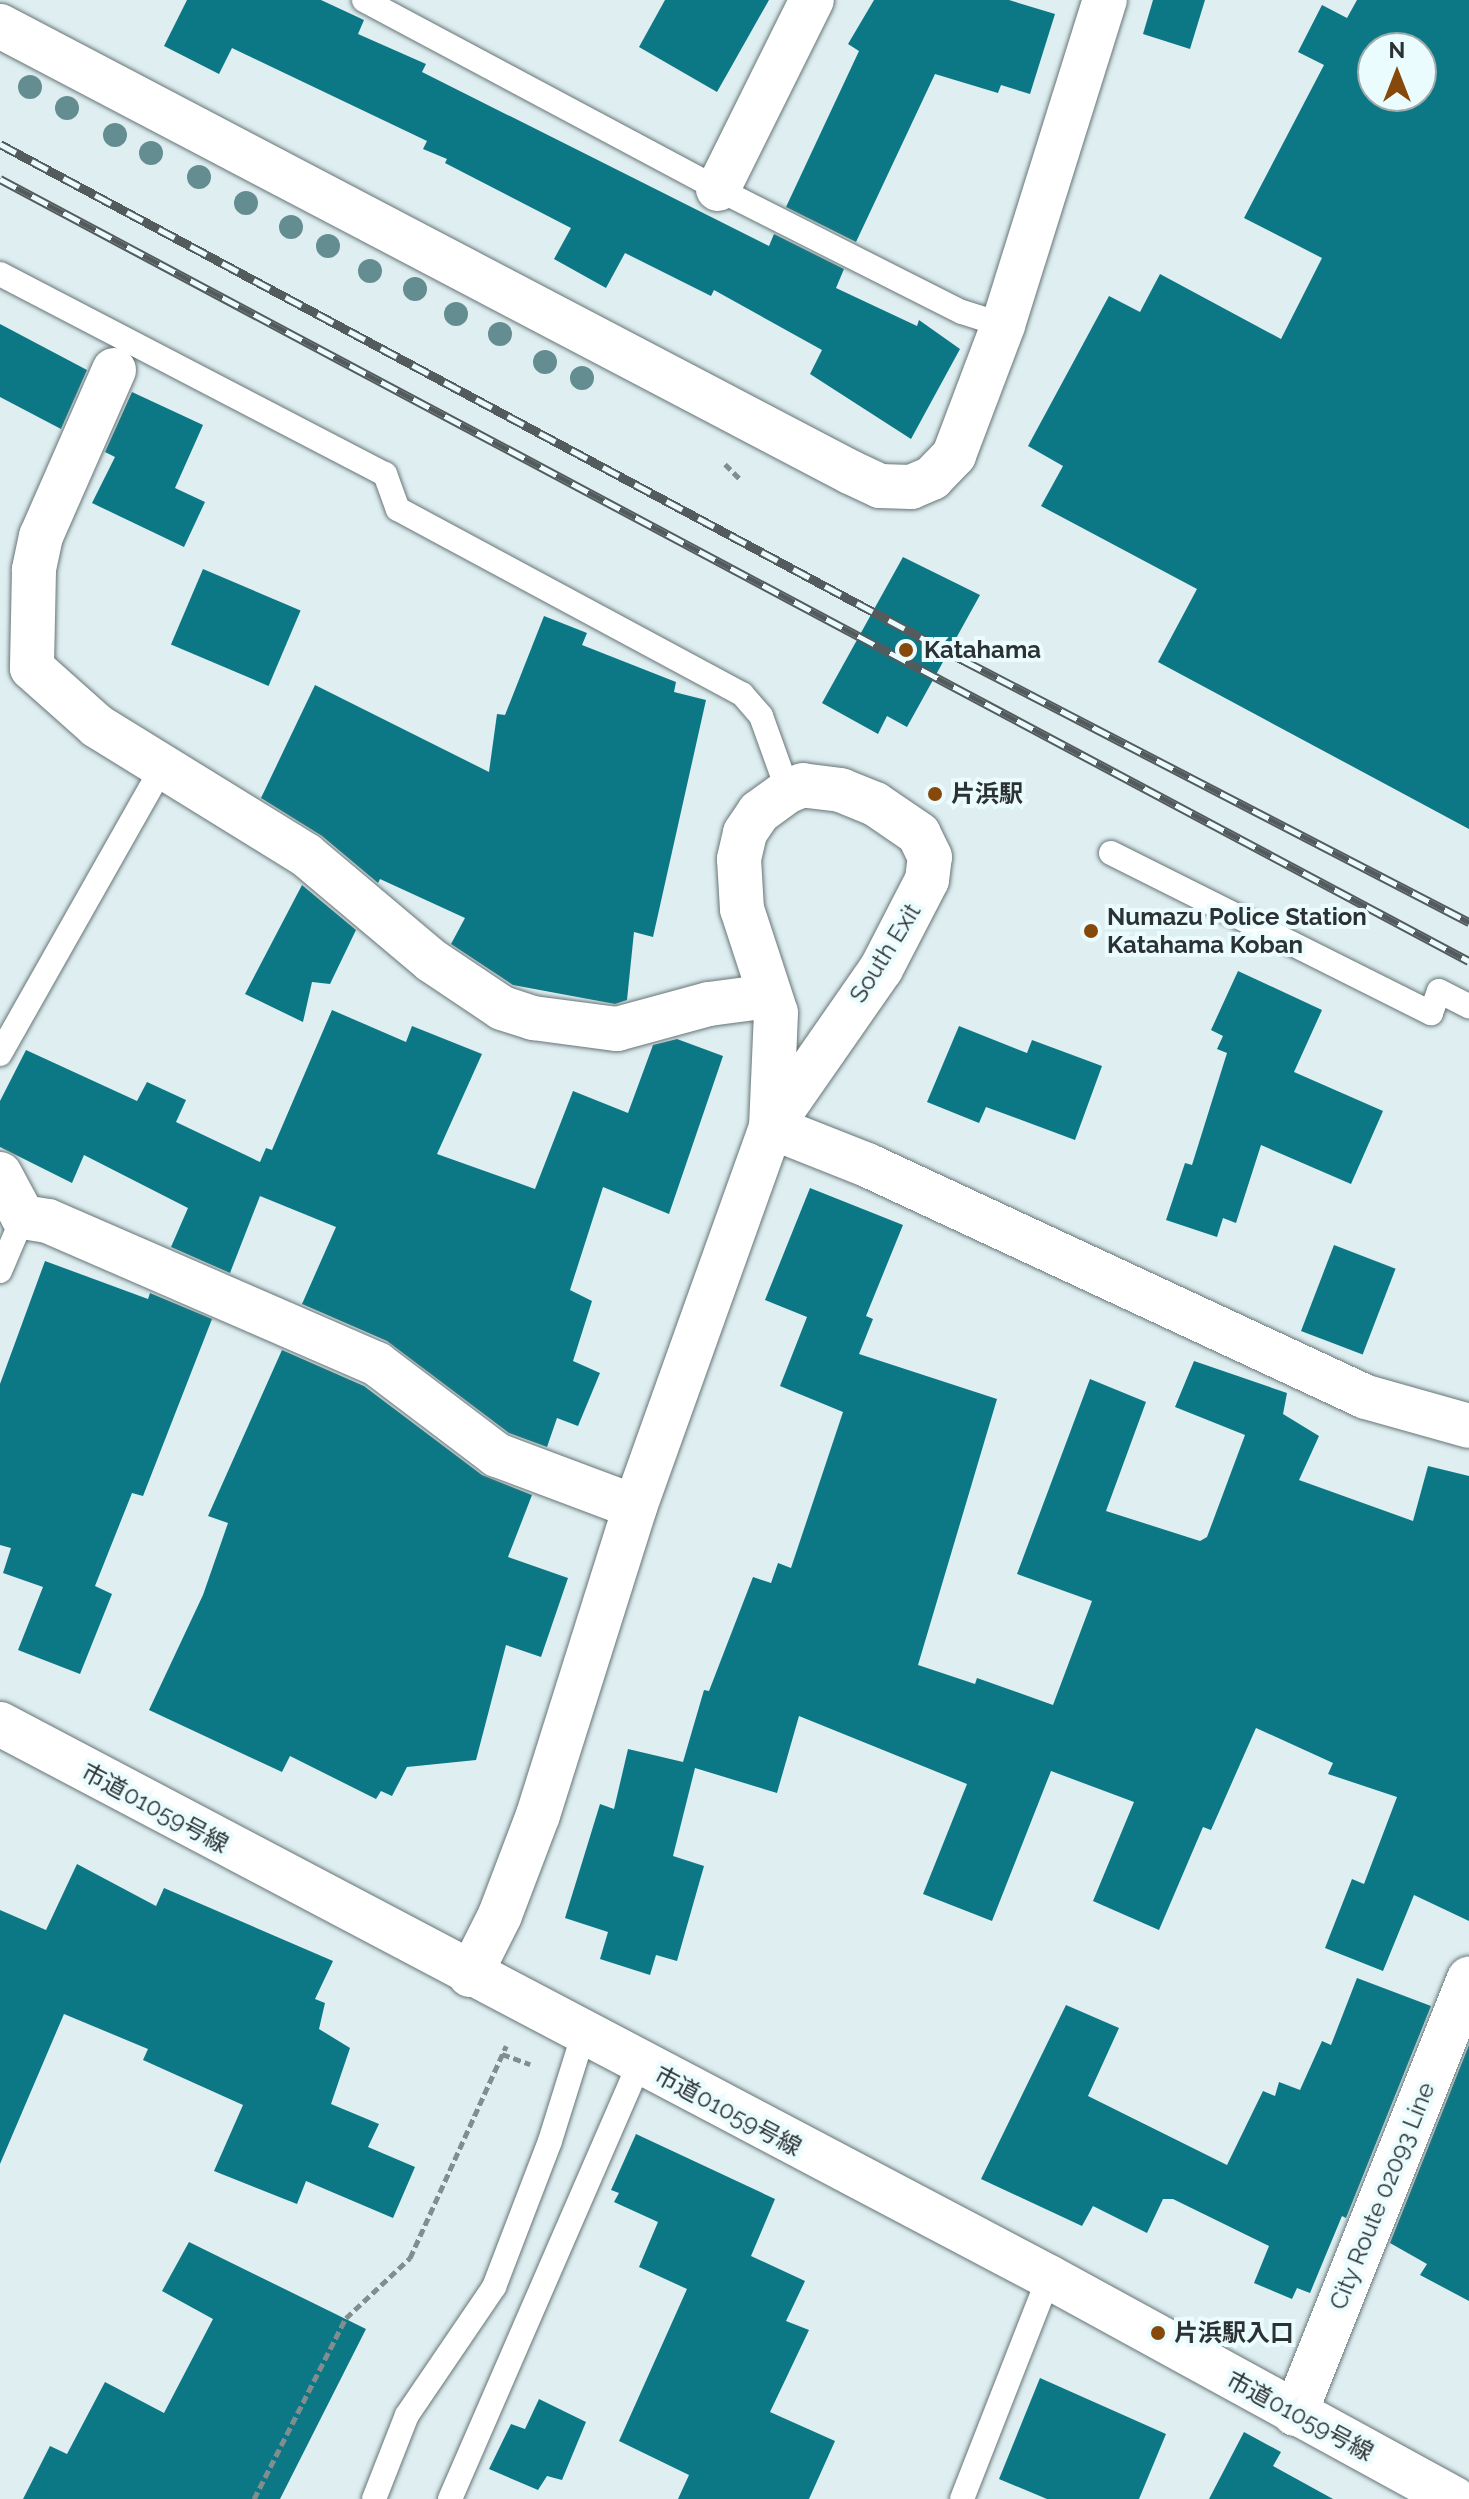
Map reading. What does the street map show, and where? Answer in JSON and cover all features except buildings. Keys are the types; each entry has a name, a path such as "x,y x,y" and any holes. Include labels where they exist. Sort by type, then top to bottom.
{"street":[{"path":"718,189 812,0"},
{"path":"0,26 880,486 911,487 932,478 954,455 1003,325 1105,0"},
{"path":"114,370 41,536 16,643 32,668 97,726 161,769 306,855 432,961 502,1008 533,1018 617,1029 709,1004 769,996"},
{"name":"South Exit","path":"771,1127 881,969 919,903 930,857 919,834 875,804 841,790 803,785 788,791"},
{"path":"470,1975 500,1915 538,1815 635,1507 771,1127 776,1013 742,909 739,859 745,833 759,812 788,791"},
{"path":"771,1127 882,1172 1366,1397 1469,1426"},
{"path":"0,1174 23,1217 48,1221 377,1364 497,1455 635,1507"},
{"name":"市道01059号線","path":"0,1724 583,2036 1049,2277 1455,2499"},
{"name":"City Route 02093 Line","path":"1295,2414 1469,1978"}],"lane":[{"path":"364,0 718,189 962,312 1003,325"},
{"path":"0,274 385,474 398,509 742,694 761,716 788,791"},
{"path":"0,1054 161,769"},
{"path":"1111,853 1431,1013 1439,991 1469,1006"},
{"path":"0,1271 23,1217"},
{"path":"374,2499 407,2415 494,2287 550,2141 583,2036"},
{"path":"450,2499 639,2064"},
{"path":"962,2499 1049,2277"}],"path":[{"path":"254,2499 346,2318 410,2258 513,2032"},
{"path":"502,2054 530,2064"}],"railway":[{"path":"0,144 965,661 1469,922"},
{"path":"0,179 1469,961"}],"place":[{"name":"Katahama","path":"906,650"},
{"name":"片浜駅","path":"935,794"},
{"name":"Numazu Police Station Katahama Koban","path":"1091,931"},
{"name":"片浜駅入口","path":"1158,2333"}]}
